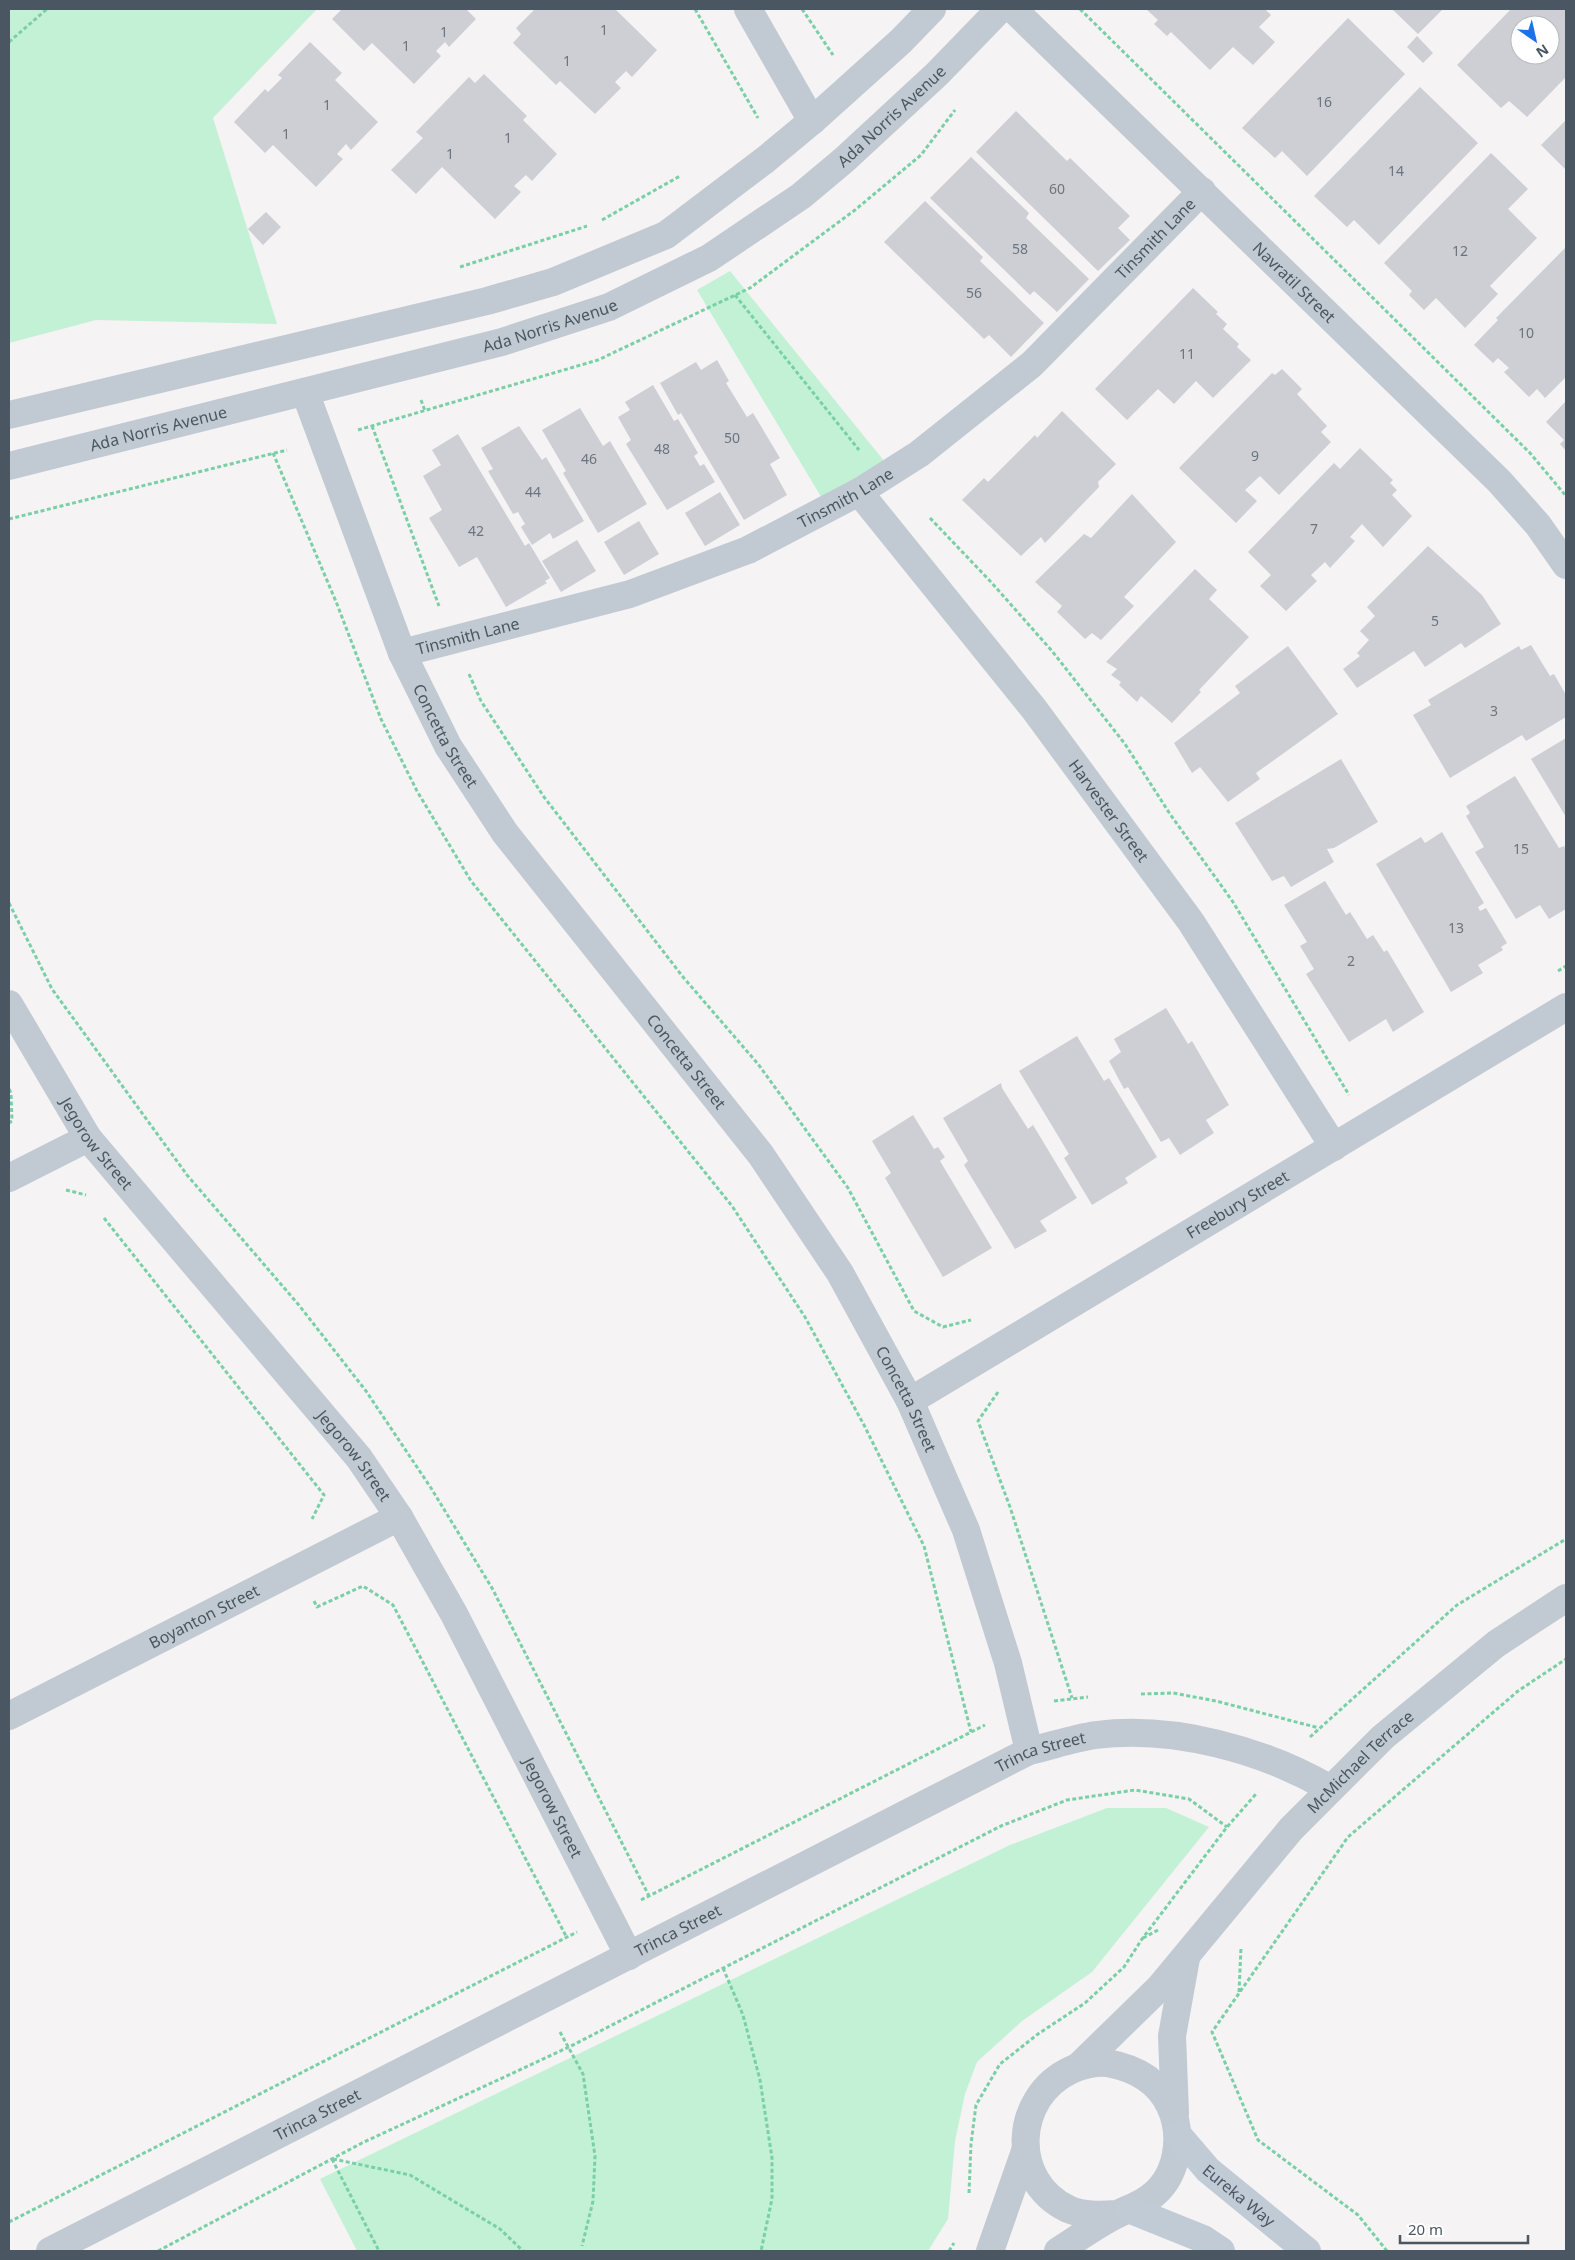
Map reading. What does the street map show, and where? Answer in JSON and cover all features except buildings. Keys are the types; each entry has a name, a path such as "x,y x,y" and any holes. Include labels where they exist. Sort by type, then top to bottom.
{"street":[{"path":"748,9 812,121"},
{"path":"9,415 386,327 553,282 666,235 765,160 812,121 901,41 932,9"},
{"name":"Ada Norris Avenue","path":"9,466 502,342 609,307 709,258 801,196 844,160 937,74 1000,9"},
{"name":"Navratil Street","path":"1012,9 1202,191 1499,481 1538,525 1566,565"},
{"name":"Tinsmith Lane","path":"402,652 630,594 748,550 858,492 919,454 1032,364 1202,191"},
{"name":"Concetta Street","path":"305,392 402,652 448,746 505,833 762,1155 840,1273 910,1401 966,1530 1008,1663 1029,1751"},
{"name":"Harvester Street","path":"858,492 1034,709 1191,922 1334,1147"},
{"name":"Jegorow Street","path":"9,1004 88,1138 359,1458 399,1517 454,1614 629,1956"},
{"name":"Freebury Street","path":"910,1401 1566,1007"},
{"path":"9,1178 88,1138"},
{"name":"Boyanton Street","path":"9,1716 399,1517"},
{"name":"McMichael Terrace","path":"1079,2066 1156,1992 1291,1829 1329,1788 1383,1737 1496,1644 1566,1598"},
{"name":"Trinca Street","path":"50,2251 1029,1751 1096,1735 1167,1734 1238,1749 1309,1777 1329,1788"},
{"name":"McMichael Terrace","path":"1176,2125 1172,2036 1186,1958"},
{"path":"1058,2251 1124,2212 1151,2197 1167,2180 1176,2158 1176,2125 1165,2095 1148,2078 1126,2066 1103,2063 1079,2066 1059,2075 1043,2090 1032,2108 1025,2130 1025,2151 1033,2175 1048,2194 1068,2209 1092,2216 1124,2212 1203,2240 1221,2251"},
{"name":"Eureka Way","path":"1176,2125 1208,2170 1307,2251"},
{"path":"990,2251 1025,2151"}],"path":[{"path":"9,42 46,9"},
{"path":"695,9 759,119 752,124"},
{"path":"802,9 833,56"},
{"path":"1080,9 1530,453 1566,496"},
{"path":"598,222 685,173"},
{"path":"482,262 589,225"},
{"path":"372,426 454,639 481,701 544,797 683,977 758,1064 848,1188 914,1311 943,1327 982,1317 1004,1345"},
{"path":"9,2222 972,1732 924,1546 805,1316 732,1206 471,881 417,791 381,720 337,604 273,453"},
{"path":"9,1089 11,1093 12,1121 9,1123"},
{"path":"64,1190 86,1195 92,1202"},
{"path":"98,1210 324,1495 309,1524"},
{"path":"1000,1389 978,1421 1010,1507 1072,1698"},
{"path":"969,2195 971,2144 976,2105 1000,2064 1038,2034 1085,2003 1124,1967 1142,1939 1227,1827 1281,1766 1319,1728 1457,1605 1566,1539"},
{"path":"297,1569 317,1607 363,1586 393,1605 567,1938"},
{"path":"1387,2251 1358,2215 1258,2140 1212,2032 1348,1837 1518,1691 1566,1659"},
{"path":"158,2251 362,2143 569,2047 1001,1826 1068,1800 1135,1790 1189,1799 1227,1827"},
{"path":"519,1962 583,2074 595,2156 593,2201 582,2246"},
{"path":"723,1968 743,2015 760,2080 772,2158 772,2199 761,2251"},
{"path":"332,2159 379,2251"},
{"path":"332,2159 410,2174 500,2230 523,2251"},
{"path":"949,2251 957,2237"}],"green space":[{"path":"9,9 317,9 213,118 277,324 96,320 9,343"},
{"path":"730,271 885,462 823,500 697,290"},
{"path":"1107,1808 1166,1808 1209,1827 1092,1972 1022,2021 977,2062 965,2094 955,2141 948,2219 928,2251 357,2251 320,2179 1010,1845"}]}
